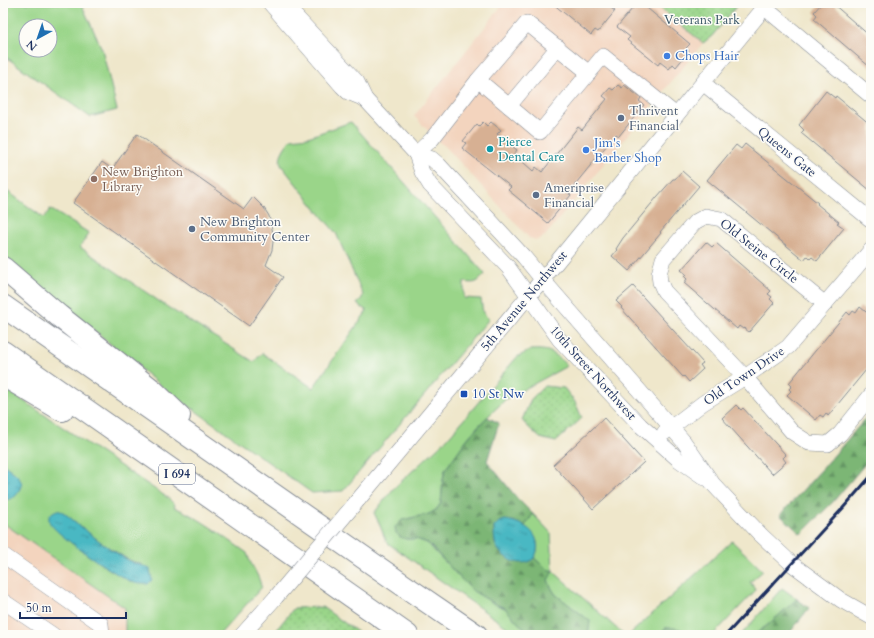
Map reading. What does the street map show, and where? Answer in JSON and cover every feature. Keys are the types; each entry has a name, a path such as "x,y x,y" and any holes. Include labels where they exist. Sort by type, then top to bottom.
{"highway":[{"path":"3,268 59,316 152,390 219,457"},
{"path":"3,306 403,586 476,635"},
{"name":"I 694","path":"3,352 407,635"},
{"path":"3,375 70,415 350,595"}],"street":[{"name":"10th Street Northwest","path":"270,3 337,81 348,92 365,99"},
{"name":"10th Street Northwest","path":"283,3 357,82 365,99 416,154 422,172 430,185 508,267 560,339 640,426 680,460 714,484"},
{"name":"5th Avenue Northwest","path":"242,635 276,597 529,296 766,5"},
{"path":"766,5 871,96"},
{"path":"416,154 432,139 478,80 527,22 589,73"},
{"path":"509,106 558,47"},
{"path":"478,80 540,132 603,56 676,115"},
{"name":"Queens Gate","path":"703,83 871,220"},
{"name":"10th Street Northwest","path":"416,154 432,159 439,165 524,257 672,427 714,484 760,534 792,564 841,600 871,617"},
{"name":"Old Steine Circle","path":"826,304 721,219 706,216 695,222 663,259 659,274 660,282 664,291 745,377 792,432 809,443 828,444 840,434 871,395"},
{"name":"Old Town Drive","path":"656,440 703,403 745,377 788,347 871,250"},
{"path":"3,555 101,624 102,635"},
{"path":"3,601 52,635"}],"shaded area":[{"path":"504,3 611,3 618,8 623,3 654,3 703,43 545,236 537,240 529,238 445,146 440,143 414,116"},
{"path":"3,523 126,608 125,635 3,635"}],"green space":[{"path":"3,3 81,3 102,49 117,110 90,117 3,55"},
{"name":"Veterans Park","path":"654,3 739,3 712,36 703,43"},
{"path":"351,122 485,274 476,282 464,282 464,298 481,299 483,313 489,319 343,491 312,493 166,390 3,255 3,188 44,218 50,209 89,233 80,247 169,308 254,362 262,353 313,388 367,311 357,304 363,295 336,233 281,165 280,158 286,145 291,139 308,137"},
{"path":"531,350 551,352 559,357 567,366 506,399 478,426 445,470 441,503 436,510 429,514 402,520 406,539 416,539 427,543 473,591 505,608 531,635 518,635 389,544 386,541 374,513 394,488 447,439 517,357"},
{"path":"544,386 564,388 575,402 582,418 556,442 540,438 522,420 531,399"},
{"path":"3,387 168,498 175,505 174,507 203,522 247,553 262,587 219,635 125,635 125,608 3,523 3,500 9,499 17,475 3,464","holes":["63,512 100,542 129,560 143,565 112,571 67,539"]},
{"path":"871,412 871,457 832,503 801,534 780,515"},
{"path":"487,417 499,423 487,461 517,498 533,514 524,527 513,521 494,527 495,544 530,560 534,558 547,569 553,571 548,580 550,585 555,594 590,621 588,635 531,635 505,608 473,591 428,543 416,539 406,539 400,537 396,533 395,527 402,520 429,514 436,510 441,503 445,470 467,439"},
{"path":"533,514 551,533 553,571 624,635 588,635 590,621 555,594 548,580 547,569 534,558 538,549 535,536 524,527"},
{"path":"732,541 763,571 750,582 756,590 713,635 688,635 684,631 665,628 659,635 629,635"},
{"path":"782,588 797,599 754,635 741,635"},
{"path":"797,599 809,608 788,635 754,635 769,624"},
{"path":"322,607 362,635 272,635 294,608"},
{"path":"665,628 678,628 688,635 659,635"}],"water":[{"path":"3,464 17,475 22,483 16,496 11,499 3,500"},
{"path":"57,510 63,512 119,555 150,569 152,580 148,584 130,581 99,563 72,544 53,527 49,521 51,514"},
{"path":"505,520 523,525 533,534 537,541 537,553 533,559 523,563 512,561 507,558 496,546 494,527 499,522"}],"building":[{"path":"552,3 604,3 615,11 598,32 595,30 591,35"},
{"path":"637,3 641,3 690,44 686,48 689,51 676,67 673,64 669,69 660,62 658,65 627,40 630,37 617,27"},
{"path":"822,3 832,3 871,37 871,68 814,19 817,15 814,12"},
{"path":"618,85 622,88 624,85 641,98 639,101 644,105 619,136 616,134 568,193 571,195 548,223 508,190 511,187 462,148 466,143 463,141 477,124 479,126 483,122 487,126 491,122 501,130 497,134 517,150 514,154 533,171 536,167 542,172 578,127 582,130 607,99 603,96 610,88 613,90"},
{"path":"826,91 835,98 836,96 871,125 871,191 801,133 804,130 799,125"},
{"name":"New Brighton Community Center","path":"137,134 244,209 253,197 264,208 269,216 273,233 273,242 272,250 266,265 283,277 249,326 73,203 102,162 112,169"},
{"path":"745,144 818,203 817,204 844,228 817,261 812,257 810,259 807,256 804,260 707,180 736,145 741,149"},
{"path":"682,171 699,186 629,271 612,256 623,238 657,197"},
{"path":"706,242 712,247 716,243 771,291 768,294 772,297 770,299 774,303 749,332 739,326 737,329 684,283 687,279 684,276 686,274 681,270"},
{"path":"633,286 703,363 700,365 703,369 689,382 616,301"},
{"path":"860,307 871,316 871,364 828,416 826,413 823,417 820,415 816,420 787,395 791,391 789,389 792,386 789,383 847,312 850,315 853,311 856,313"},
{"path":"736,405 741,410 743,408 786,455 783,458 786,462 772,474 722,418"},
{"path":"604,418 644,462 593,509 553,465"}],"railway":[{"path":"726,635 871,476"}],"place":[{"name":"Chops Hair","path":"667,56"},
{"name":"Thrivent Financial","path":"621,118"},
{"name":"Pierce Dental Care","path":"490,149"},
{"name":"Jim's Barber Shop","path":"586,150"},
{"name":"New Brighton Library","path":"94,179"},
{"name":"Ameriprise Financial","path":"536,195"},
{"name":"New Brighton Community Center","path":"192,229"},
{"name":"10 St Nw","path":"464,394"}]}
